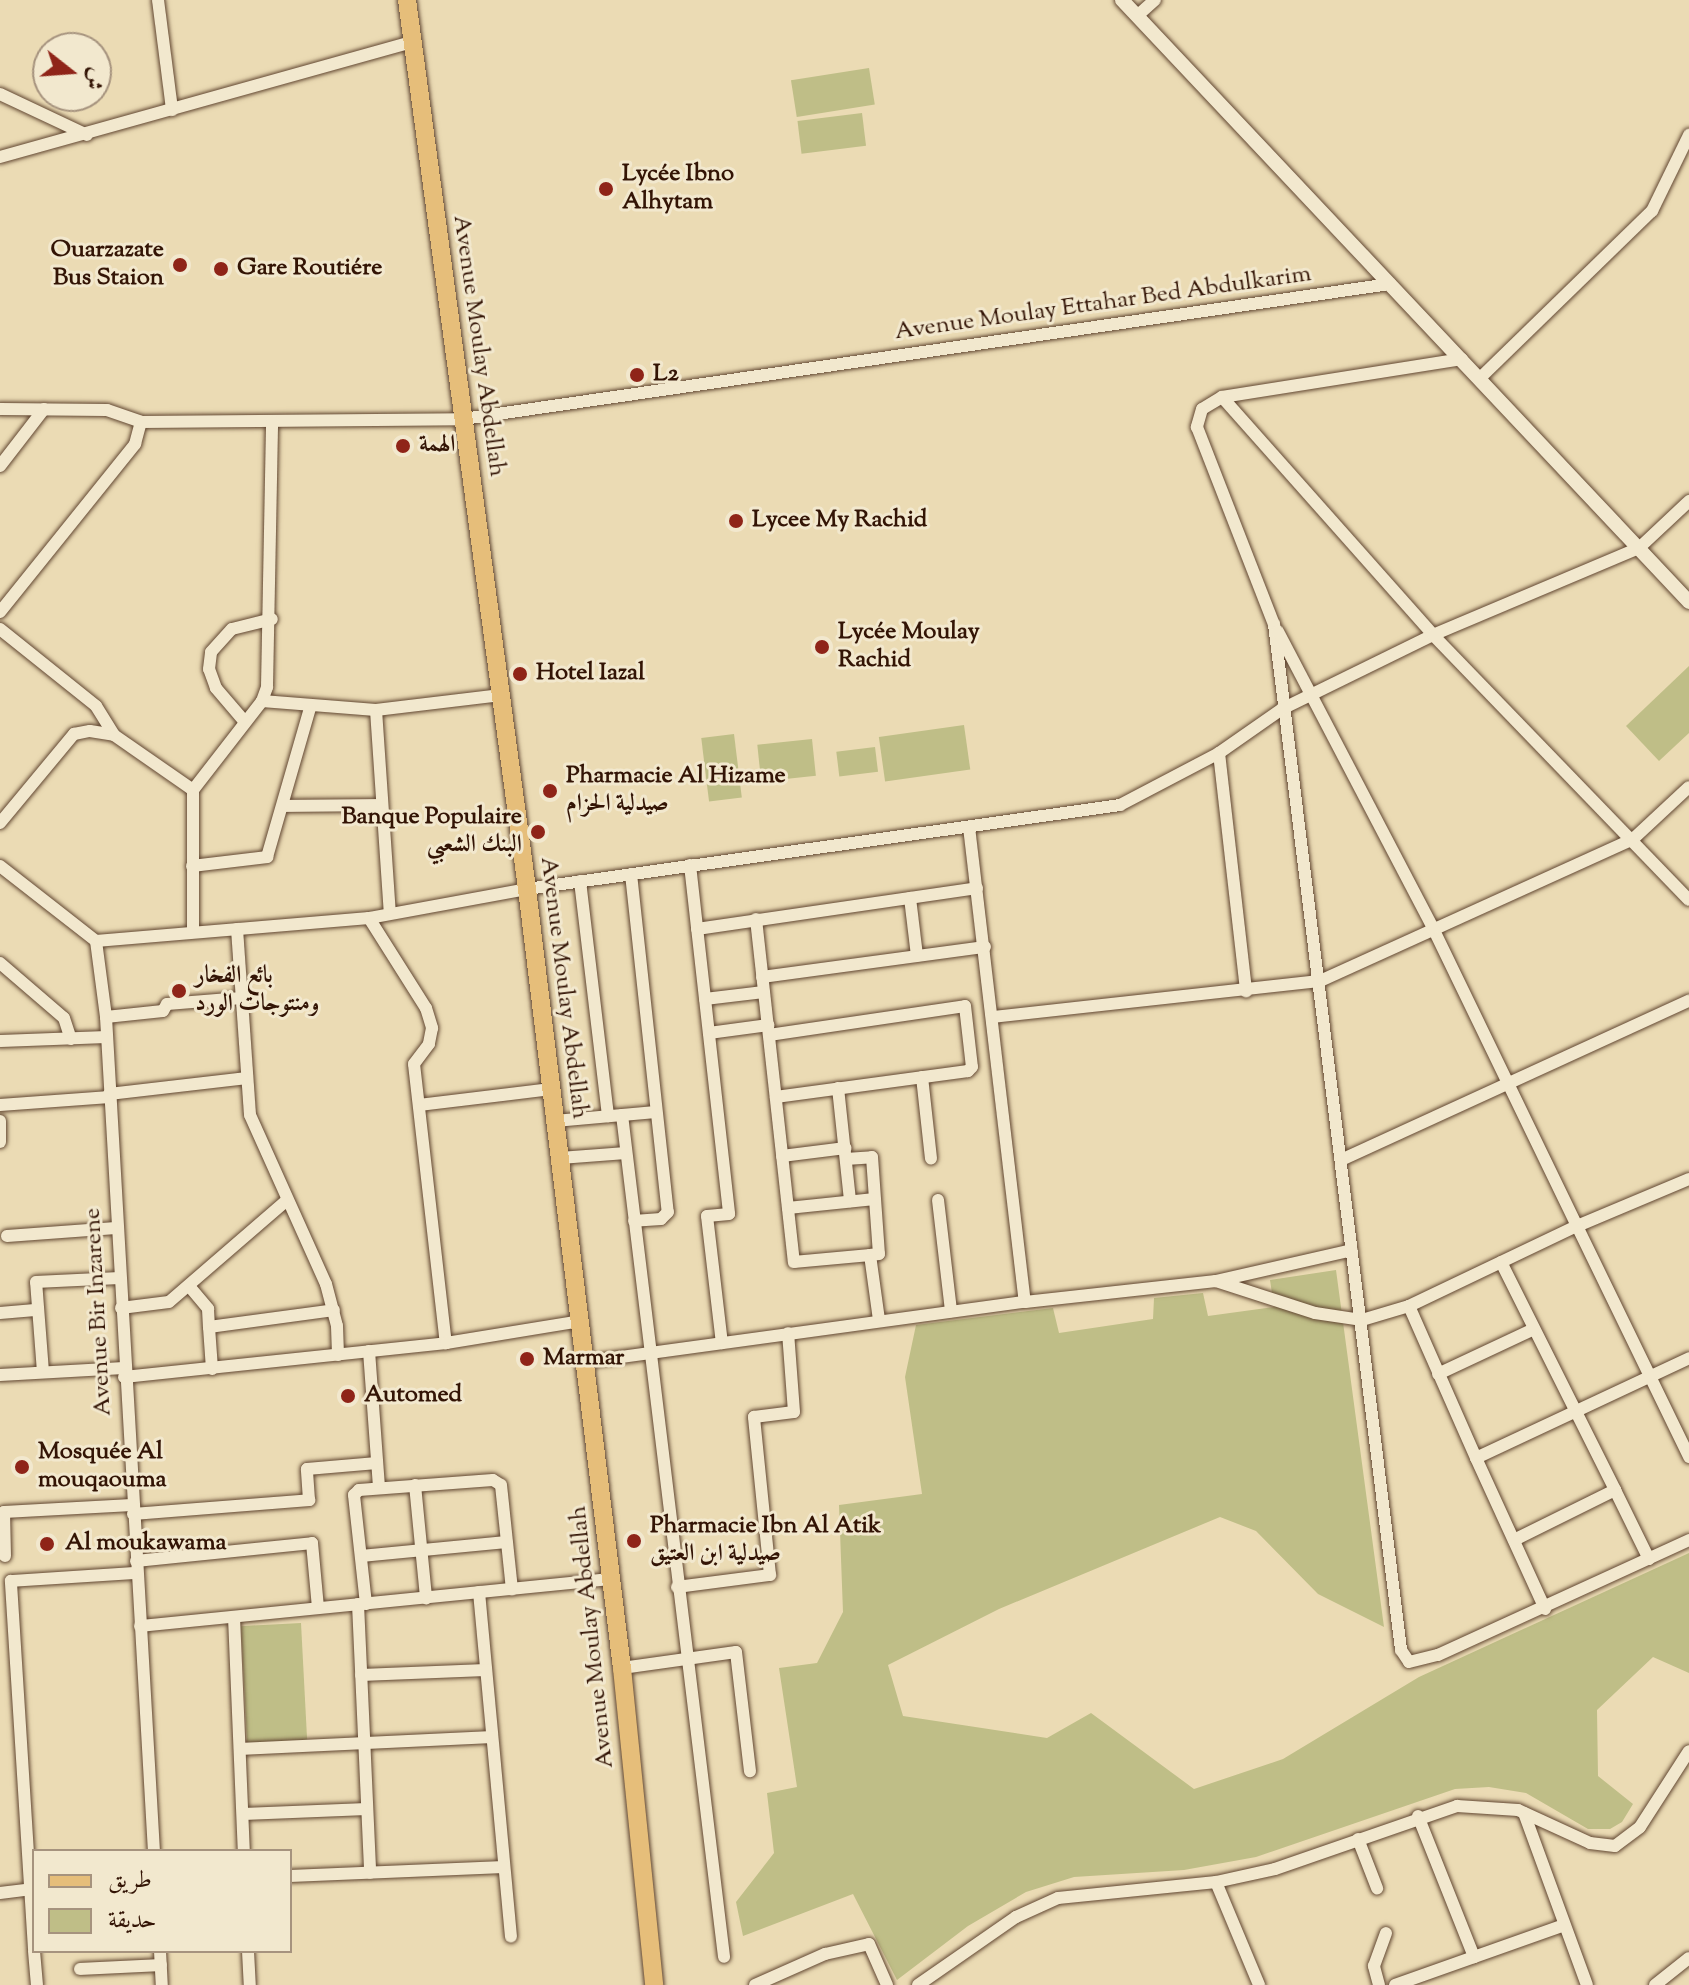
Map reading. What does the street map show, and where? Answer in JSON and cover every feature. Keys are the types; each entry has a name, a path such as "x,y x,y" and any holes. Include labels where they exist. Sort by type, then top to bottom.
{"main road":[{"name":"Avenue Moulay Abdellah","path":"407,0 527,889 612,1579 654,1985"}],"street":[{"path":"158,0 172,110"},
{"path":"1122,0 1689,602"},
{"path":"1137,16 1155,0"},
{"path":"0,157 88,136 412,42"},
{"path":"0,94 88,136"},
{"path":"1480,378 1652,211 1689,135"},
{"name":"Avenue Moulay Ettahar Bed Abdulkarim","path":"0,409 107,410 141,422 463,419 1390,284"},
{"path":"1462,359 1222,397 1202,409 1197,427 1274,624 1433,928 1689,1457"},
{"path":"1222,397 1433,635 1689,900"},
{"path":"0,466 44,409"},
{"path":"193,932 193,790 262,701 272,619 272,421"},
{"path":"0,612 135,444 141,422"},
{"path":"0,866 96,941 369,918 580,881 1120,805 1219,753 1282,709 1433,635 1639,548 1689,501"},
{"path":"245,722 216,688 209,669 211,652 232,629 272,619"},
{"path":"1274,624 1282,709 1320,981 1401,1650 1409,1662 1418,1663 1545,1609 1689,1540"},
{"path":"0,629 96,706 114,735 193,790"},
{"path":"262,701 310,708 376,710 501,695"},
{"path":"192,866 262,860 273,844 310,708"},
{"path":"376,710 379,805 390,913"},
{"path":"0,823 74,734 114,735"},
{"path":"1219,753 1246,991"},
{"path":"993,1017 1320,981 1633,839 1689,787"},
{"path":"283,806 379,805"},
{"path":"969,827 1025,1302"},
{"path":"690,865 729,1214 707,1216 722,1343"},
{"path":"631,874 668,1212 661,1219 634,1221"},
{"path":"580,881 608,1116"},
{"path":"697,929 977,888"},
{"path":"910,898 917,956"},
{"path":"369,918 426,1008 432,1028 429,1044 414,1064 446,1343"},
{"path":"756,919 782,1156 795,1264 879,1254 872,1157 845,1153 782,1156"},
{"path":"237,929 250,1115 334,1310 338,1355"},
{"name":"Avenue Bir Inzarene","path":"96,941 106,1017 124,1372 154,1849"},
{"path":"762,977 985,947"},
{"path":"0,963 64,1018 71,1039"},
{"path":"705,999 764,992"},
{"path":"106,1017 163,1011 167,1004 242,998"},
{"path":"1341,1160 1689,1001"},
{"path":"709,1033 768,1030 991,1002"},
{"path":"776,1097 971,1070 965,1006"},
{"path":"0,1041 107,1037"},
{"path":"922,1077 931,1159"},
{"path":"0,1105 110,1096 247,1078"},
{"path":"838,1088 850,1201"},
{"path":"419,1105 551,1089"},
{"path":"555,1121 656,1112"},
{"path":"622,1115 685,1659 724,1957"},
{"path":"0,1121 0,1142"},
{"path":"560,1158 626,1153"},
{"path":"1216,1281 1315,1313 1362,1320 1409,1306 1577,1226 1689,1179"},
{"path":"788,1208 875,1199"},
{"path":"121,1308 169,1302 287,1200"},
{"path":"938,1200 951,1311"},
{"path":"7,1236 116,1228"},
{"path":"585,1362 879,1320 1216,1281 1352,1250"},
{"path":"870,1255 879,1320"},
{"path":"1501,1262 1649,1559"},
{"path":"43,1372 36,1282 119,1278"},
{"path":"189,1286 208,1309 212,1369"},
{"path":"1409,1306 1545,1609"},
{"path":"0,1313 38,1310"},
{"path":"209,1327 334,1310"},
{"path":"0,1375 212,1369 446,1343 580,1321"},
{"path":"1438,1374 1534,1329"},
{"path":"677,1587 770,1575 754,1417 794,1412 788,1333"},
{"path":"369,1351 379,1488"},
{"path":"1476,1458 1689,1358"},
{"path":"0,1893 32,1889 11,1581 2,1556 4,1512 132,1510 309,1500 307,1469 377,1463"},
{"path":"370,1873 361,1675 361,1556 354,1495 379,1488 493,1480 501,1485 512,1589"},
{"path":"415,1485 426,1598"},
{"path":"1514,1540 1615,1490"},
{"path":"361,1556 506,1542"},
{"path":"11,1581 312,1543 318,1608"},
{"path":"140,1626 612,1579"},
{"path":"479,1592 511,1937"},
{"path":"234,1617 244,1849"},
{"path":"622,1668 736,1652 750,1771"},
{"path":"361,1675 486,1670"},
{"path":"240,1749 492,1737"},
{"path":"918,1985 1016,1917 1058,1898 1216,1882 1275,1869 1418,1816 1457,1806 1524,1813 1590,1843 1615,1846 1640,1827 1689,1751"},
{"path":"243,1814 367,1809"},
{"path":"1524,1813 1587,1985"},
{"path":"1418,1816 1474,1957"},
{"path":"1358,1839 1377,1888"},
{"path":"292,1876 504,1867"},
{"path":"1216,1882 1259,1985"},
{"path":"1395,1985 1564,1925"},
{"path":"1379,1985 1374,1966 1386,1933"},
{"path":"755,1985 825,1954 869,1944 887,1985"},
{"path":"34,1953 37,1985"},
{"path":"160,1953 162,1985"},
{"path":"248,1953 250,1985"},
{"path":"1655,1985 1689,1958"},
{"path":"80,1969 161,1965"}],"green space":[{"path":"869,68 875,105 797,117 791,80"},
{"path":"862,113 866,146 802,154 797,121"},
{"path":"1689,666 1689,733 1659,761 1626,726"},
{"path":"964,725 970,770 885,782 879,737"},
{"path":"734,734 742,798 709,802 701,738"},
{"path":"812,739 816,776 761,782 757,745"},
{"path":"875,747 878,772 839,777 836,752"},
{"path":"1336,1270 1384,1627 1318,1594 1256,1531 1220,1517 999,1609 888,1665 903,1716 1047,1738 1091,1713 1194,1789 1283,1759 1419,1677 1689,1553 1689,1673 1653,1657 1597,1710 1598,1776 1633,1804 1622,1822 1610,1829 1588,1829 1526,1793 1489,1787 1455,1789 1256,1857 1184,1870 1074,1877 1026,1892 968,1926 897,1980 853,1894 743,1936 736,1902 774,1853 767,1793 797,1787 779,1668 817,1663 843,1612 839,1505 922,1494 905,1377 916,1325 1053,1308 1059,1333 1153,1319 1154,1298 1203,1293 1208,1316 1274,1307 1270,1280"},
{"path":"301,1623 307,1740 247,1743 241,1626"}],"place":[{"name":"Lycée Ibno Alhytam","path":"606,189"},
{"name":"Ouarzazate Bus Staion","path":"180,265"},
{"name":"Gare Routiére","path":"221,269"},
{"name":"L2","path":"637,375"},
{"name":"الهمة","path":"403,446"},
{"name":"Lycee My Rachid","path":"736,521"},
{"name":"Lycée Moulay Rachid","path":"822,647"},
{"name":"Hotel Iazal","path":"520,674"},
{"name":"Pharmacie Al Hizame صيدلية الحزام","path":"550,791"},
{"name":"Banque Populaire البنك الشعبي","path":"538,832"},
{"name":"بائع الفخار ومنتوجات الورد","path":"179,991"},
{"name":"Marmar","path":"527,1359"},
{"name":"Automed","path":"348,1396"},
{"name":"Mosquée Al mouqaouma","path":"22,1467"},
{"name":"Pharmacie Ibn Al Atik صيدلية ابن العتيق","path":"634,1541"},
{"name":"Al moukawama","path":"47,1544"}]}
